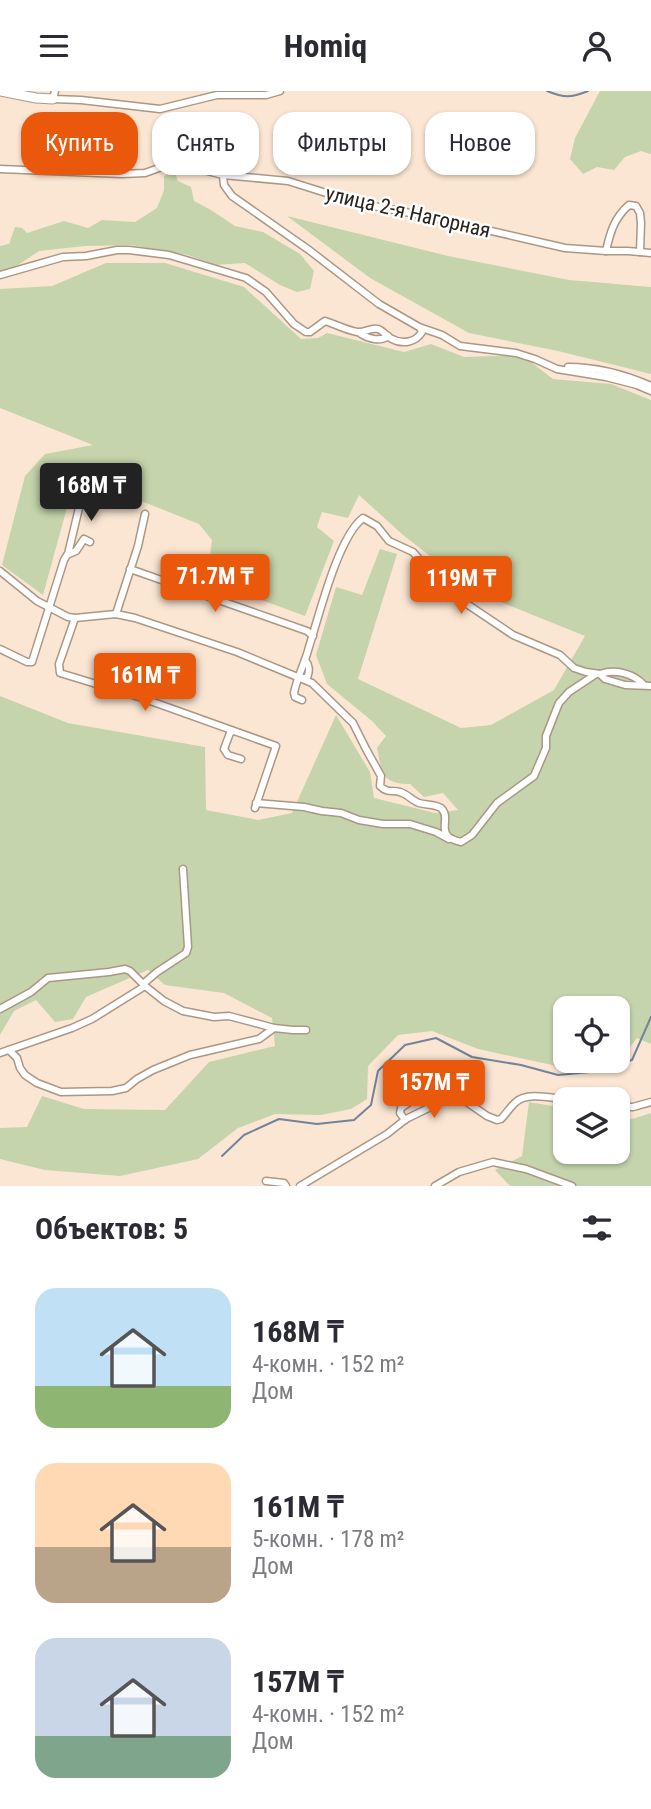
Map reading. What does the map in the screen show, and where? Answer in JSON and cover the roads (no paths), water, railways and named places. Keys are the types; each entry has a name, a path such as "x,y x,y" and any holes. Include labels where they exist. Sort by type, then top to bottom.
{"street":[{"path":"0,91 36,98 54,95 160,109 217,95 266,95 280,91"},
{"name":"улица 2-я Нагорная","path":"0,169 122,174 145,173 152,170"},
{"path":"223,175 223,185 232,196 379,304 419,327 442,335 460,347 516,353 557,369 597,375 651,389"},
{"name":"улица 2-я Нагорная","path":"223,175 279,179 358,203 431,216 575,250 651,254"},
{"path":"606,251 612,224 629,205 636,206 640,213 640,252"},
{"path":"0,275 63,257 124,250 169,255 246,278 266,292 294,324 306,332 324,321 358,332 378,329 393,340 408,342 419,338 422,333 419,327"},
{"path":"0,649 33,662 50,602 68,554 84,487"},
{"path":"116,614 145,515"},
{"path":"302,700 295,697 294,693 327,588 352,529 363,518 377,526 389,541 413,552 446,590 496,625 523,640 560,655 574,668 586,673 598,674 625,685 647,685"},
{"path":"68,554 76,551 84,539 90,541"},
{"path":"130,569 307,631 313,636"},
{"path":"0,571 37,601 68,617 116,614 135,618 237,652 300,677 317,688 349,717 381,776 380,786 392,792 400,792 422,804 440,808 443,811 446,834 450,839"},
{"path":"75,618 59,664 61,673 134,695 276,746 256,805 304,807 383,824 410,824 461,842 472,835 497,803 534,776 546,748 546,736 559,703 569,692 598,674"},
{"path":"233,731 224,749 228,755 241,759"},
{"path":"0,1053 92,1020 144,985 164,966 186,953 188,947 184,869"},
{"path":"0,1009 31,992 48,978 125,969 164,1001 183,1011 214,1017 229,1016 274,1028 306,1030"},
{"path":"9,1049 17,1058 20,1068 37,1083 61,1092 112,1091 126,1088 153,1070 190,1055 259,1039 274,1028"},
{"path":"405,1120 400,1113 401,1108 412,1094"},
{"path":"404,1104 421,1094"},
{"path":"300,1186 387,1134 405,1120 446,1099 455,1096 461,1098 497,1120 521,1098 553,1098"},
{"path":"630,1107 651,1102"},
{"path":"435,1186 456,1174 493,1162 526,1169 572,1186"},
{"path":"450,1186 456,1174"},
{"path":"266,1181 284,1183 286,1186"}],"waterway":[{"path":"547,91 568,96 588,91"},
{"path":"222,1156 244,1135 279,1119 317,1124 354,1120 371,1105 378,1071 405,1045 436,1038 472,1057 521,1065 558,1075 590,1072 632,1060 651,1017"}]}
